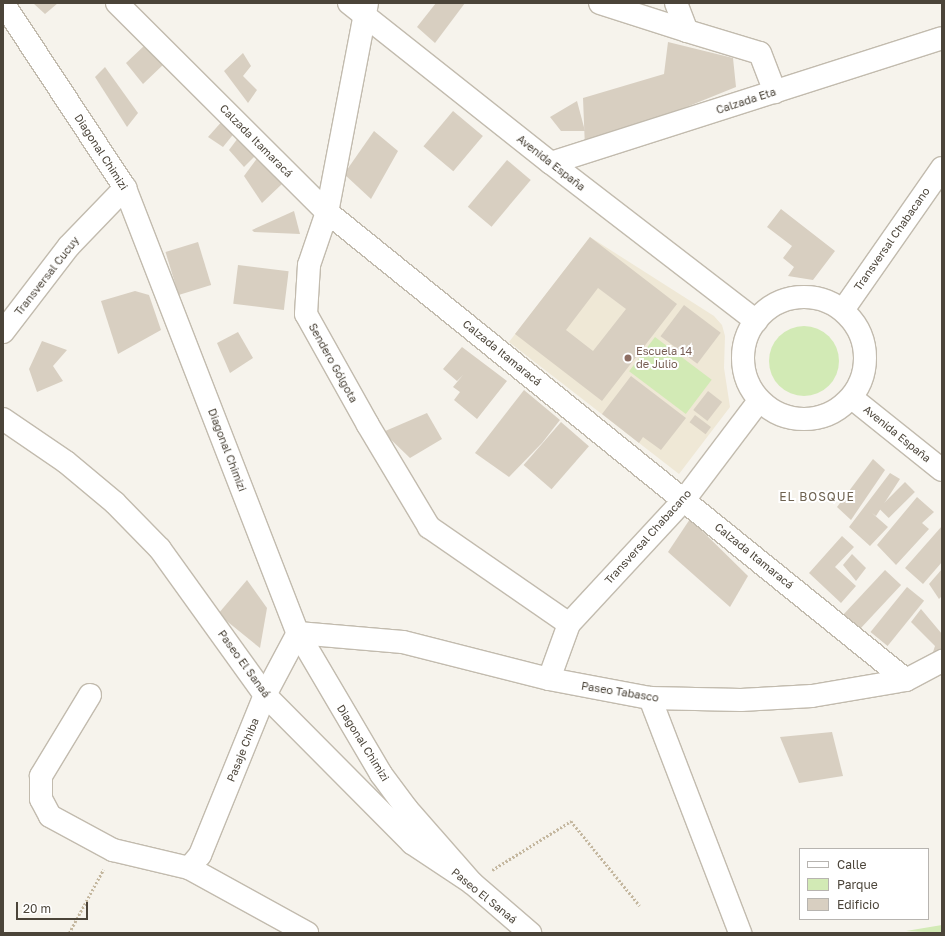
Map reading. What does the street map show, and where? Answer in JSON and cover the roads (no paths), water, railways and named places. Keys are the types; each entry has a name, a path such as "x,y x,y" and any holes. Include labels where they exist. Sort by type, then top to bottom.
{"street":[{"name":"Calzada Itamaracá","path":"117,3 327,212 906,680"},
{"path":"600,3 760,53 775,92"},
{"path":"676,3 688,30"},
{"name":"Diagonal Chimizi","path":"3,4 125,188 298,633 380,774 407,809 472,883"},
{"name":"Sendero Gólgota","path":"361,7 327,212 309,265 306,314 368,425 429,527 569,624"},
{"name":"Avenida España","path":"361,7 551,163 756,321"},
{"name":"Calzada Eta","path":"551,163 942,38"},
{"name":"Transversal Chabacano","path":"842,310 942,168"},
{"name":"Transversal Cucuy","path":"3,332 69,246 125,188"},
{"path":"806,297 825,300 842,310 856,325 864,349 866,362 862,381 852,398 828,415 799,420 784,417 759,401 750,386 744,370 743,353 747,336 756,321 770,307 787,299 806,297"},
{"name":"Avenida España","path":"852,398 942,470"},
{"name":"Transversal Chabacano","path":"549,679 569,624 684,500 759,401"},
{"name":"Paseo El Sanaá","path":"3,419 66,462 115,503 160,549 265,695 412,843 472,883 530,933"},
{"name":"Paseo Tabasco","path":"298,633 403,642 549,679 650,698 741,700 812,696 906,680 942,661"},
{"name":"Pasaje Chiba","path":"189,868 200,855 265,695 298,633"},
{"path":"90,695 41,776 41,799 50,816 113,850 189,868 307,933"},
{"path":"650,698 740,933"}],"place":[{"name":"Escuela 14 de Julio","path":"628,358"}],"district":[{"name":"EL BOSQUE","path":"817,497"}]}
